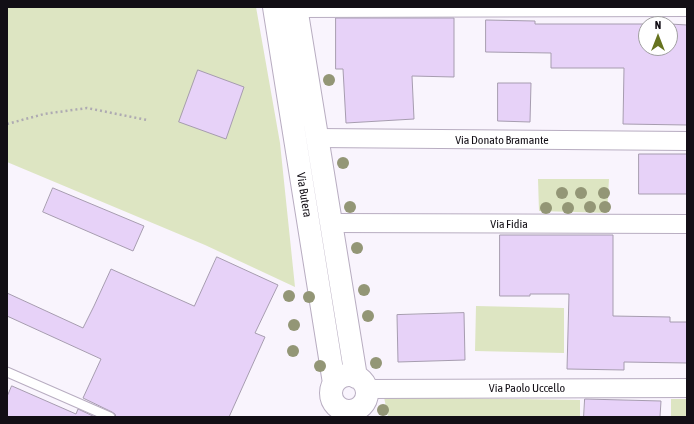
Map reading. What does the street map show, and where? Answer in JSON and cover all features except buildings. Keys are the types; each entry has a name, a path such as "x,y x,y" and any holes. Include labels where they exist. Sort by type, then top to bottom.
{"main road":[{"name":"Via Butera","path":"274,7 334,383"},
{"name":"Via Butera","path":"296,7 362,397"},
{"path":"348,376 362,397 356,410 344,410 340,412 332,399 332,388 337,379 348,376"}],"street":[{"path":"296,7 687,7"},
{"name":"Via Donato Bramante","path":"318,138 687,141"},
{"name":"Via Fidia","path":"332,223 687,224"},
{"name":"Via Paolo Uccello","path":"362,397 687,388"}],"lane":[{"path":"7,372 110,417"}],"path":[{"path":"7,124 44,114 87,108 147,120"}],"green space":[{"path":"7,7 256,7 280,143 295,287 205,245 7,162"},
{"path":"538,179 609,179 607,213 539,211"},
{"path":"476,306 564,308 564,353 475,351"},
{"path":"384,397 580,400 580,417 388,417"},
{"path":"671,399 687,399 687,417 671,417"}]}
